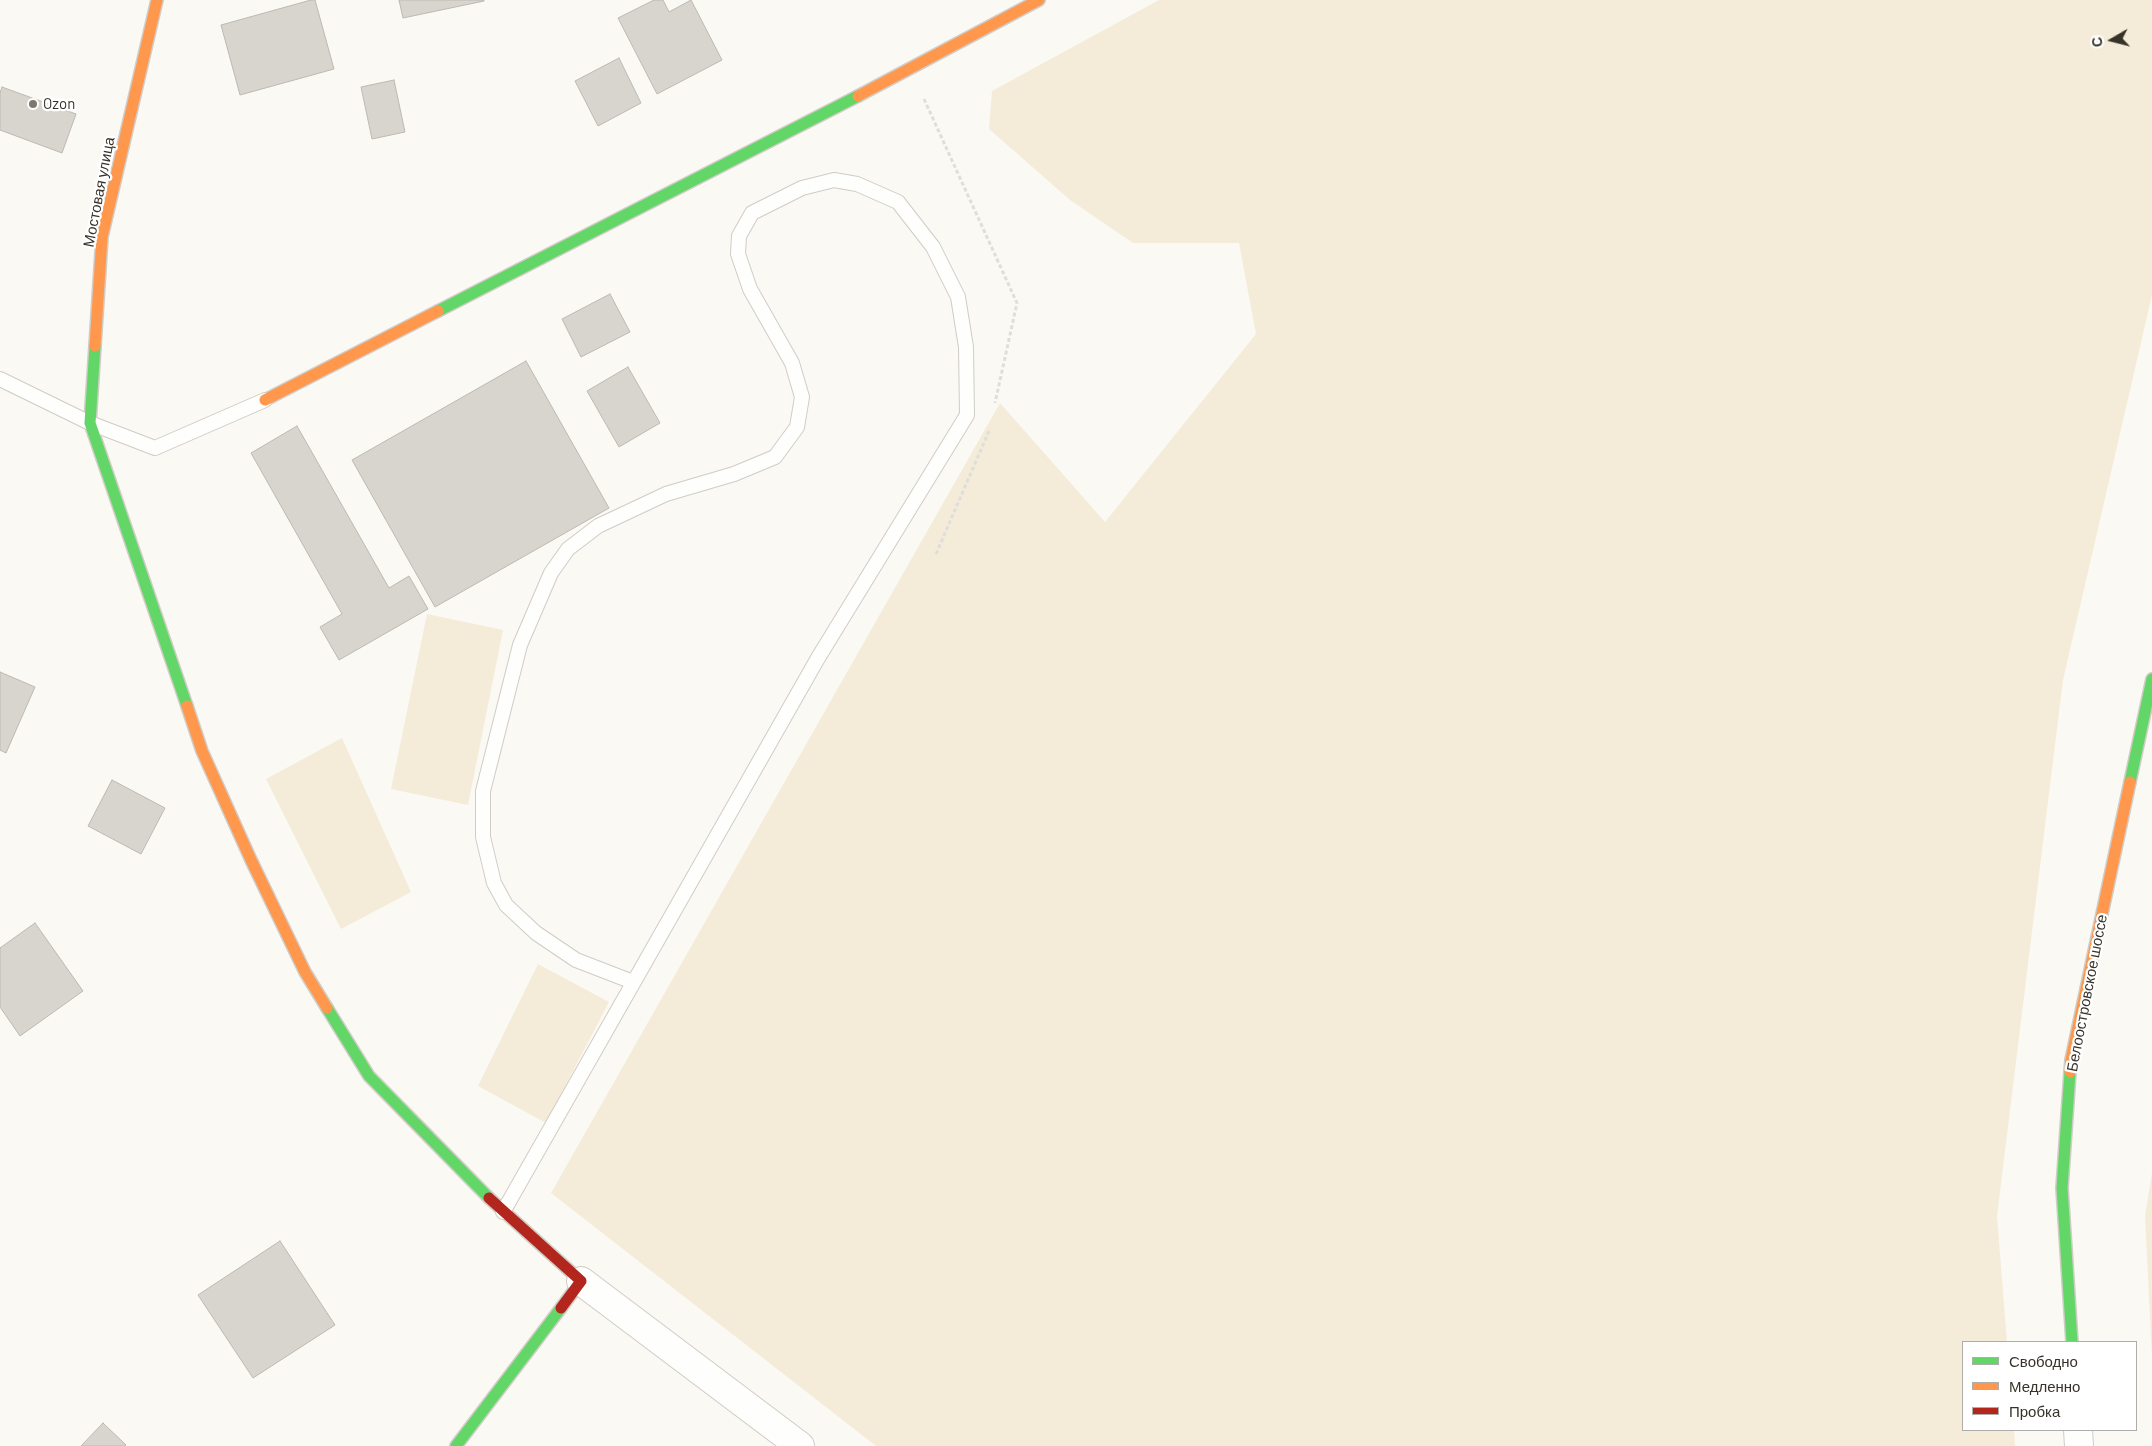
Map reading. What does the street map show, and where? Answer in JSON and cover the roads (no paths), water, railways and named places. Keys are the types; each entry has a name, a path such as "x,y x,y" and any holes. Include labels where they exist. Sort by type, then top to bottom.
{"street":[{"name":"Мостовая улица","path":"90,423 102,237 157,0"},
{"path":"266,400 902,74 1039,0"},
{"path":"90,423 202,751 251,860 305,972 369,1076 503,1212 581,1281 800,1446"},
{"name":"Белоостровское шоссе","path":"2072,1341 2062,1188 2071,1060 2152,678"},
{"path":"456,1446 581,1281"},
{"path":"2078,1431 2079,1446"}],"lane":[{"path":"503,1212 818,658 967,415 966,347 958,297 933,247 898,202 857,184 834,180 802,188 752,213 739,236 738,254 750,289 792,363 802,397 797,427 775,457 734,474 666,494 598,526 568,549 551,573 520,645 483,791 482,837 494,883 506,904 536,933 576,960 633,982"},
{"path":"0,378 90,423 155,448 266,400"}],"place":[{"name":"Ozon","path":"33,104"}]}
